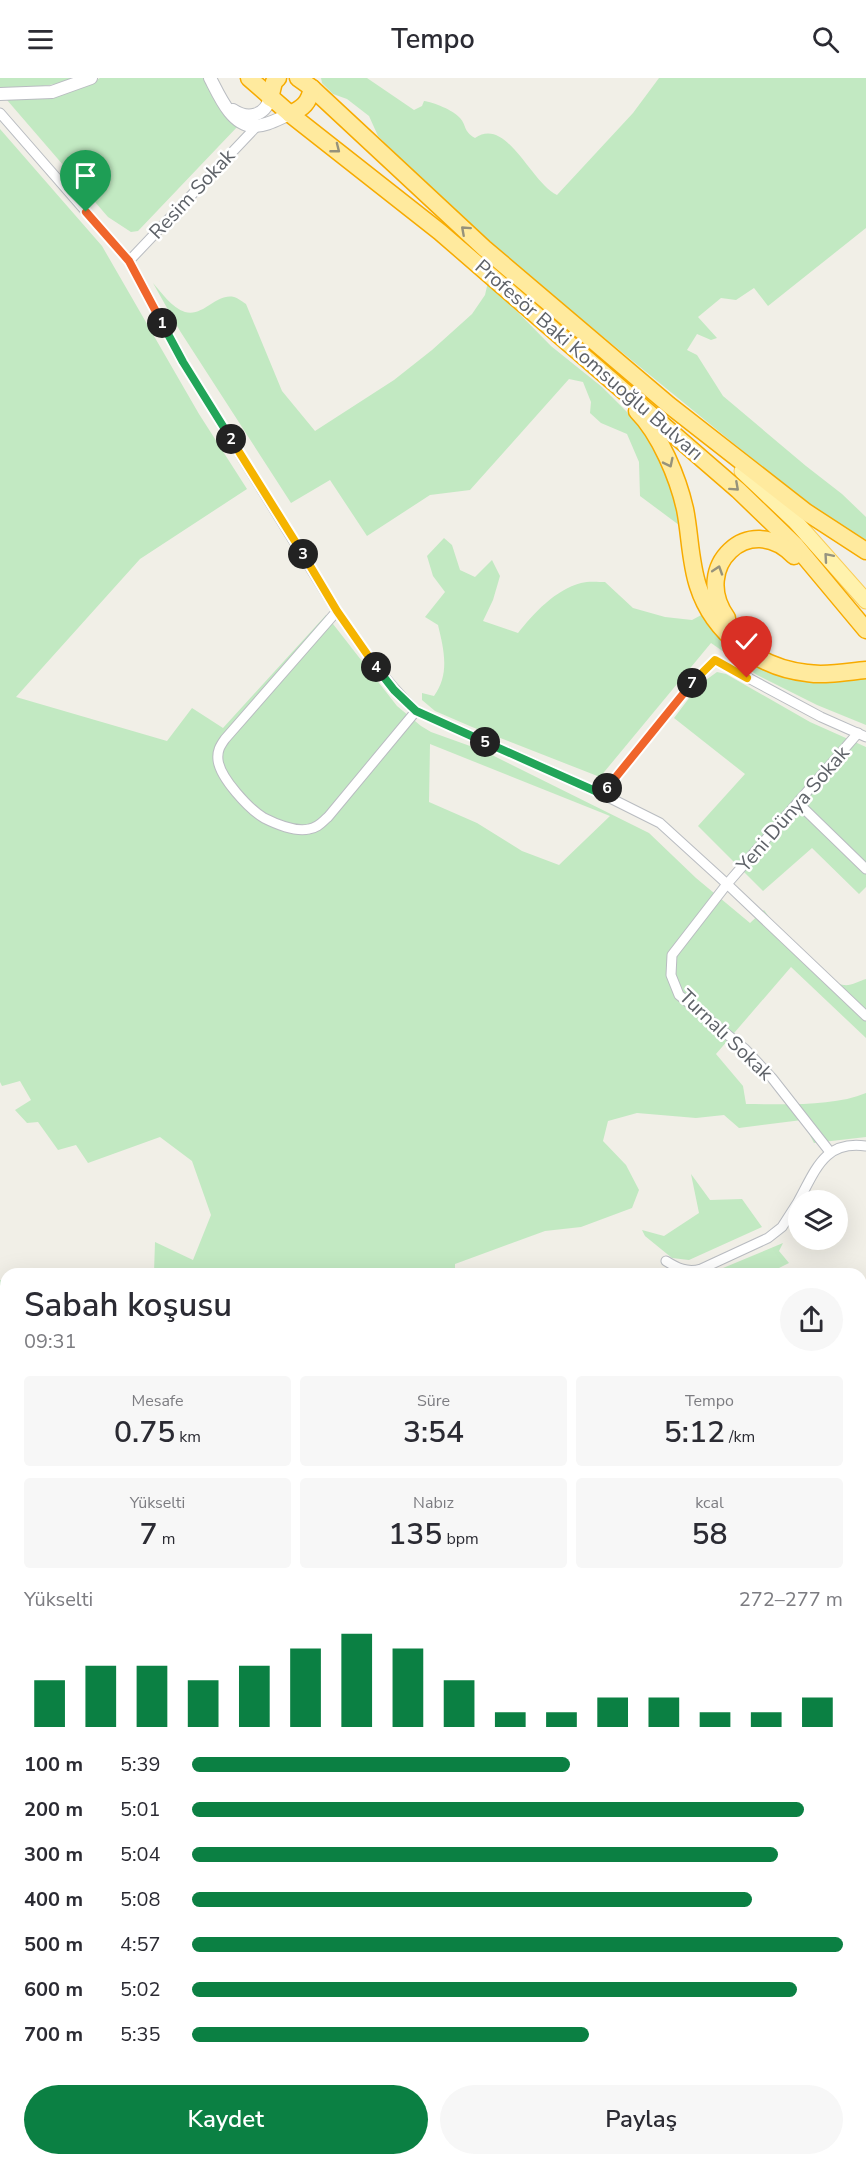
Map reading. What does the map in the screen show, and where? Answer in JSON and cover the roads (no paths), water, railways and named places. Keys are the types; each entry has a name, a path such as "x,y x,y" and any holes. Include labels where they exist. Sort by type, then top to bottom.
{"highway":[{"path":"249,78 270,98 274,82 278,78"},
{"path":"290,114 304,107 308,102 308,81"},
{"name":"Profesör Baki Komsuoğlu Bulvarı","path":"308,81 476,240 669,405"},
{"name":"Profesör Baki Komsuoğlu Bulvarı","path":"270,98 440,232 760,510 795,545 866,631"},
{"path":"564,339 642,417 664,452 685,508 698,585 710,611 728,634 751,653 792,671 823,674 866,670"},
{"path":"669,405 806,512 866,551"},
{"path":"866,631 791,553 768,539 750,540 734,546 717,568 715,591 720,609 738,631 759,647 803,664 827,665 866,661"}],"main road":[{"name":"Profesör Baki Komsuoğlu Bulvarı","path":"669,405 795,521 866,602"}],"street":[{"path":"0,94 52,92 91,78"},
{"path":"210,78 237,120 246,125 256,127 290,114"},
{"path":"225,104 245,116 254,115 268,106 270,98"},
{"path":"0,113 129,261 183,362 337,611 394,690 416,711 602,794 660,823 866,1016"},
{"name":"Resim Sokak","path":"129,261 256,127"},
{"path":"337,611 225,739 218,749 218,762 222,775 252,808 265,818 292,828 308,830 317,827 328,817 416,711"},
{"path":"602,794 691,684 715,660 773,693 862,735"},
{"name":"Yeni Dünya Sokak","path":"727,884 862,735"},
{"path":"798,803 866,870"},
{"name":"Turnalı Sokak","path":"727,884 672,955 671,975 679,995 745,1048 772,1078 830,1152"},
{"path":"805,1190 819,1163 830,1152 842,1146 866,1146"},
{"path":"703,1268 768,1238 782,1227 788,1218"},
{"path":"666,1261 679,1268"}]}
